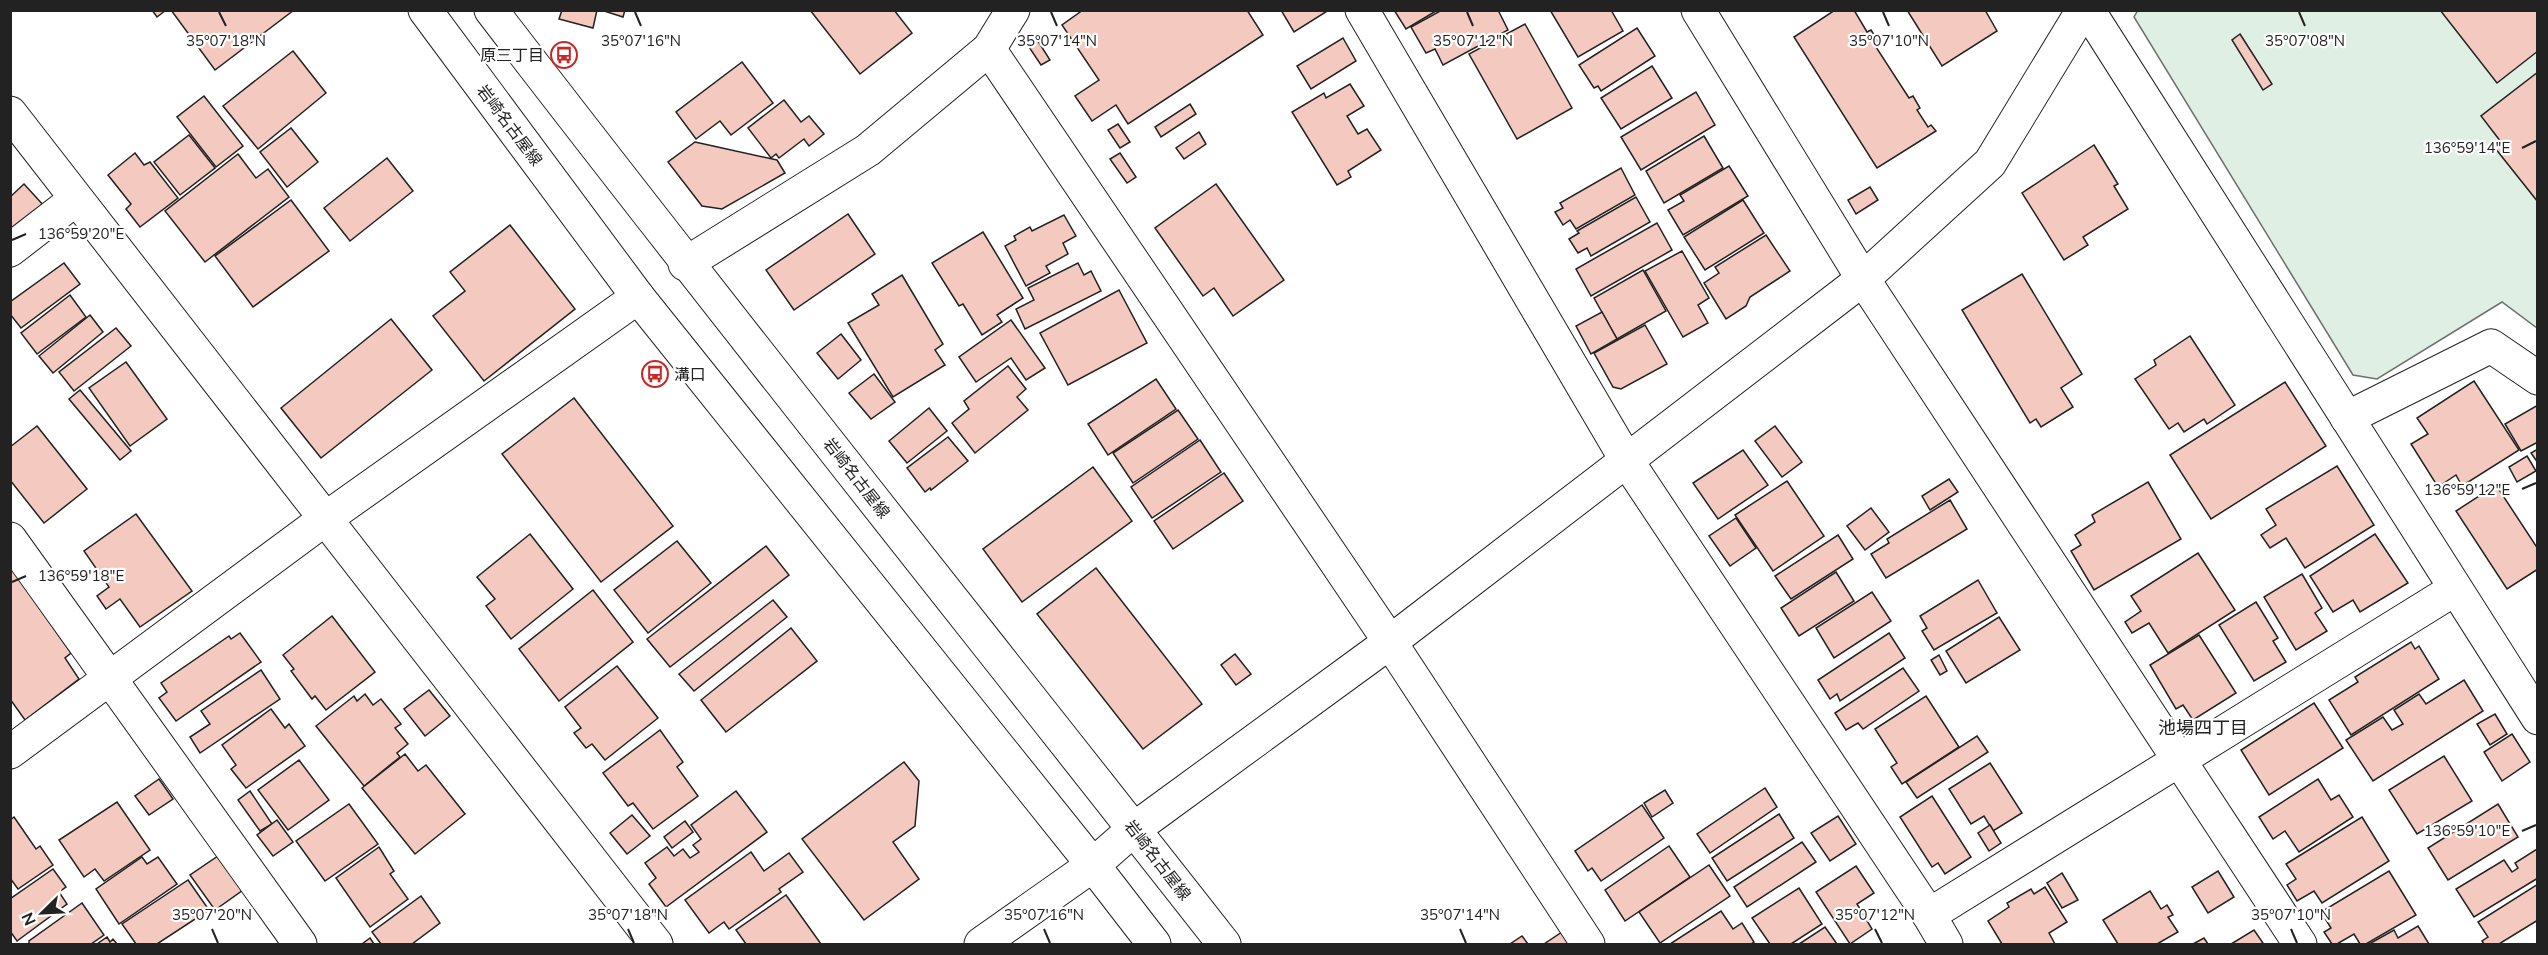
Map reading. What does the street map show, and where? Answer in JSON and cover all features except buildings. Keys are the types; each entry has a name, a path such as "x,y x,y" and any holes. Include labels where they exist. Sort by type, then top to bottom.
{"street":[{"name":"岩崎名古屋線","path":"425,10 638,297 1093,865 1154,945"},
{"name":"岩崎名古屋線","path":"491,10 685,264 1224,945"},
{"path":"685,264 868,150 989,49 1013,10"},
{"path":"1362,10 1627,461 1929,915 1946,945"},
{"path":"1698,10 1863,279 2300,945"},
{"path":"981,945 1093,865 1134,829 1390,642 1863,279 1990,163 2086,10 2538,718"},
{"path":"989,49 1390,642 1588,945"},
{"path":"10,113 656,945"},
{"path":"10,250 76,199"},
{"path":"10,752 325,519 638,297"},
{"path":"2347,418 2491,346 2538,378"},
{"path":"10,539 300,945"},
{"path":"1929,915 2455,589"}],"green space":[{"path":"2138,10 2537,11 2537,328 2502,302 2377,379 2353,375 2134,17"}],"place":[{"name":"原三丁目","path":"564,55"},
{"name":"溝口","path":"655,374"}],"district":[{"name":"池場四丁目","path":"2203,728"}]}
